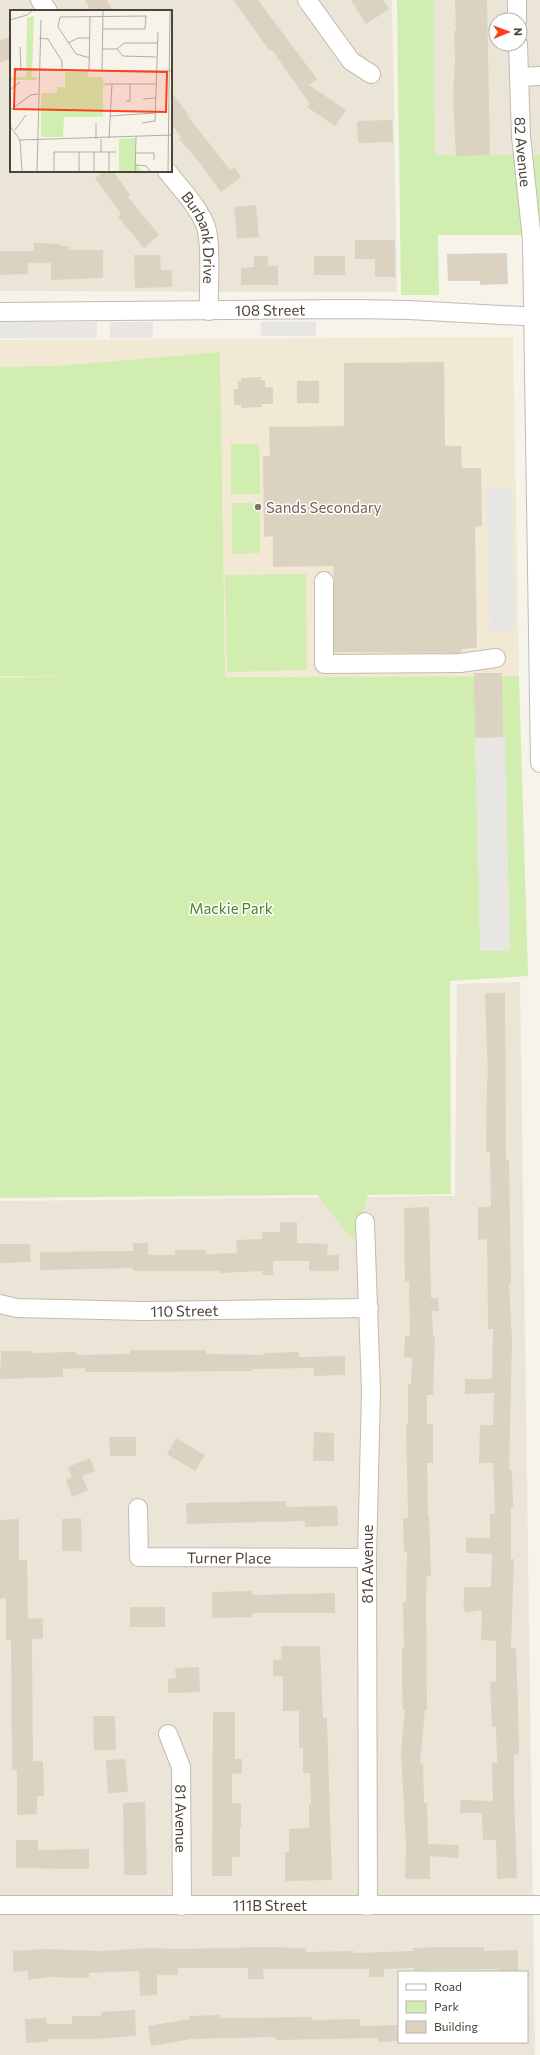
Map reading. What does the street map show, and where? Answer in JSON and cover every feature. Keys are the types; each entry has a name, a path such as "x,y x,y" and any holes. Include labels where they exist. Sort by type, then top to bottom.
{"street":[{"path":"40,0 47,10"},
{"path":"307,0 352,61 371,74"},
{"path":"517,0 517,12"},
{"name":"82 Avenue","path":"518,52 521,136 532,240 536,317 540,763"},
{"path":"519,77 540,76"},
{"name":"Burbank Drive","path":"168,172 201,217 206,228 208,241 209,311"},
{"name":"108 Street","path":"0,312 409,310 536,317"},
{"path":"324,581 324,664 460,663 496,658"},
{"name":"81A Avenue","path":"365,1222 371,1392 367,1558 368,1906"},
{"name":"110 Street","path":"0,1304 17,1308 143,1311 369,1308"},
{"name":"Turner Place","path":"138,1508 139,1557 367,1558"},
{"name":"81 Avenue","path":"168,1734 181,1767 182,1906"},
{"name":"111B Street","path":"0,1905 540,1905"}],"shaded area":[{"path":"0,0 392,0 397,292 0,291"},
{"path":"434,0 540,0 540,155 435,155"},
{"path":"0,322 97,322 97,338 0,338"},
{"path":"110,322 153,322 153,338 110,338"},
{"path":"261,322 316,322 316,336 261,336"},
{"name":"Sands Secondary","path":"513,337 519,676 226,677 196,674 0,678 0,340"},
{"path":"511,486 515,630 490,631 486,487"},
{"path":"505,737 510,951 480,951 475,738"},
{"path":"520,982 535,2055 0,2055 0,1201 455,1196 457,984"}],"green space":[{"path":"397,0 434,0 435,155 540,155 540,235 438,235 439,295 401,295"},
{"name":"Mackie Park","path":"220,352 225,677 519,676 528,976 450,981 451,1194 368,1195 353,1240 317,1195 0,1198 0,678 78,676 0,676 0,367 57,366"},
{"path":"231,444 259,444 260,494 231,494"},
{"path":"232,503 260,503 260,553 232,554"},
{"path":"306,574 307,670 227,672 225,575"}],"building":[{"path":"85,0 107,0 112,10 90,10"},
{"path":"233,0 258,0 317,79 309,85 346,110 335,126 307,107 310,104 272,50 270,51"},
{"path":"351,0 383,0 389,9 366,24"},
{"path":"455,0 487,0 490,155 456,156 453,96 455,62 454,31 456,31"},
{"path":"10,36 10,58 0,63 0,41"},
{"path":"172,93 230,170 234,167 241,177 221,192 200,163 179,139 181,137 172,125"},
{"path":"392,120 393,142 358,143 357,121"},
{"path":"103,172 114,172 130,195 128,197 159,235 144,248 118,217 121,214 95,178"},
{"path":"256,205 259,237 237,239 234,207"},
{"path":"355,240 395,240 395,277 375,277 375,259 355,259"},
{"path":"34,243 61,244 61,246 69,246 69,250 103,250 103,278 51,280 51,263 28,263 28,274 0,275 0,251 34,251"},
{"path":"507,253 508,284 480,285 480,281 448,281 447,254"},
{"path":"134,255 160,255 161,270 172,270 172,287 135,288"},
{"path":"254,256 268,256 268,266 278,266 278,285 241,285 241,268 254,267"},
{"path":"314,256 345,256 345,275 314,275"},
{"path":"444,362 445,446 461,446 462,468 481,468 482,526 475,527 477,648 462,649 462,652 459,653 334,652 333,566 273,567 273,536 264,537 263,456 270,456 269,427 344,426 344,363"},
{"path":"261,377 261,380 265,380 265,387 273,387 273,404 262,404 262,407 241,408 241,405 234,405 234,389 238,389 238,381 241,381 241,378"},
{"path":"297,381 319,381 319,403 297,403"},
{"path":"474,673 502,673 503,737 475,738"},
{"path":"485,993 505,993 506,1160 509,1160 511,1284 509,1284 512,1340 509,1470 512,1470 513,1507 511,1507 511,1559 514,1559 511,1648 516,1648 519,1754 514,1755 517,1878 497,1879 496,1840 483,1840 482,1813 460,1813 461,1800 493,1801 492,1763 497,1763 496,1727 492,1727 490,1682 496,1682 496,1641 481,1640 482,1610 465,1613 463,1602 464,1587 491,1587 492,1554 466,1553 466,1538 490,1538 490,1514 495,1514 493,1463 479,1463 480,1425 493,1425 494,1393 465,1394 465,1379 492,1379 493,1329 488,1329 487,1239 478,1240 478,1207 491,1207 490,1152 486,1152 488,1078"},
{"path":"429,1207 431,1298 438,1298 439,1311 432,1311 433,1336 435,1336 433,1395 427,1395 427,1424 433,1424 433,1463 427,1463 431,1576 427,1576 427,1710 425,1710 420,1763 423,1763 424,1803 427,1803 428,1844 459,1845 458,1858 430,1856 430,1879 405,1879 406,1847 401,1752 405,1710 403,1710 402,1648 404,1648 403,1602 406,1602 407,1552 404,1552 403,1518 408,1518 406,1424 408,1424 408,1384 411,1384 412,1358 404,1357 405,1336 410,1336 409,1282 405,1282 404,1208"},
{"path":"280,1222 297,1222 297,1243 328,1244 327,1255 339,1255 339,1271 309,1271 309,1261 273,1261 273,1275 262,1275 262,1271 220,1273 220,1271 133,1271 133,1268 40,1270 40,1252 133,1251 133,1243 148,1243 148,1255 175,1255 175,1250 206,1250 206,1254 237,1253 236,1240 262,1239 262,1232 280,1232"},
{"path":"0,1244 30,1244 31,1262 0,1263"},
{"path":"130,1350 206,1350 206,1354 264,1355 264,1353 299,1352 299,1357 345,1356 345,1375 314,1376 314,1368 252,1369 252,1371 85,1372 85,1368 63,1369 63,1377 0,1379 1,1351 31,1351 31,1353 76,1352 76,1355 130,1354"},
{"path":"314,1432 334,1433 334,1461 313,1461"},
{"path":"109,1437 136,1437 136,1456 110,1456"},
{"path":"176,1438 205,1455 195,1471 167,1454"},
{"path":"90,1458 95,1471 82,1476 88,1490 72,1497 66,1480 72,1477 68,1467"},
{"path":"286,1501 286,1507 337,1506 338,1526 305,1527 305,1521 187,1524 186,1503"},
{"path":"81,1518 82,1551 62,1551 62,1519"},
{"path":"19,1519 19,1560 27,1560 28,1619 43,1618 43,1639 32,1639 33,1761 43,1761 44,1796 37,1796 37,1814 17,1815 17,1770 12,1770 11,1640 6,1640 6,1598 0,1599 0,1520"},
{"path":"252,1591 252,1595 335,1593 335,1613 252,1613 252,1617 212,1618 212,1592"},
{"path":"130,1607 165,1607 165,1627 130,1627"},
{"path":"281,1646 320,1646 323,1718 327,1718 332,1880 285,1881 285,1852 289,1852 289,1829 309,1828 309,1804 311,1804 310,1773 303,1773 303,1748 299,1748 299,1711 283,1711 283,1676 273,1676 273,1660 282,1659"},
{"path":"199,1667 200,1692 168,1693 168,1679 176,1678 175,1668"},
{"path":"213,1712 235,1712 235,1759 242,1759 242,1773 232,1774 232,1803 241,1803 241,1827 240,1857 232,1857 232,1876 212,1876"},
{"path":"93,1716 115,1716 116,1750 94,1750"},
{"path":"125,1759 128,1792 108,1793 106,1760"},
{"path":"145,1802 147,1875 124,1875 123,1803"},
{"path":"16,1840 38,1840 38,1850 89,1849 89,1869 16,1868"},
{"path":"263,1947 306,1948 306,1952 354,1951 354,1953 414,1951 413,1948 484,1947 484,1951 518,1950 518,1971 499,1971 499,1969 384,1969 384,1977 369,1977 369,1969 263,1969 264,1979 248,1979 248,1968 178,1968 178,1975 157,1975 157,1995 140,1996 139,1971 89,1973 89,1978 47,1977 28,1980 28,1971 13,1972 13,1951 46,1949 101,1951 147,1948 178,1949"},
{"path":"135,2010 136,2036 94,2039 47,2039 48,2042 26,2043 25,2019 46,2018 47,2024 72,2024 72,2016 101,2016 101,2012"},
{"path":"220,2015 220,2018 312,2017 312,2020 360,2019 360,2026 398,2025 398,2041 378,2042 378,2038 276,2040 276,2037 191,2039 151,2046 148,2026 189,2019 189,2016"}],"place":[{"name":"Sands Secondary","path":"258,507"}]}
